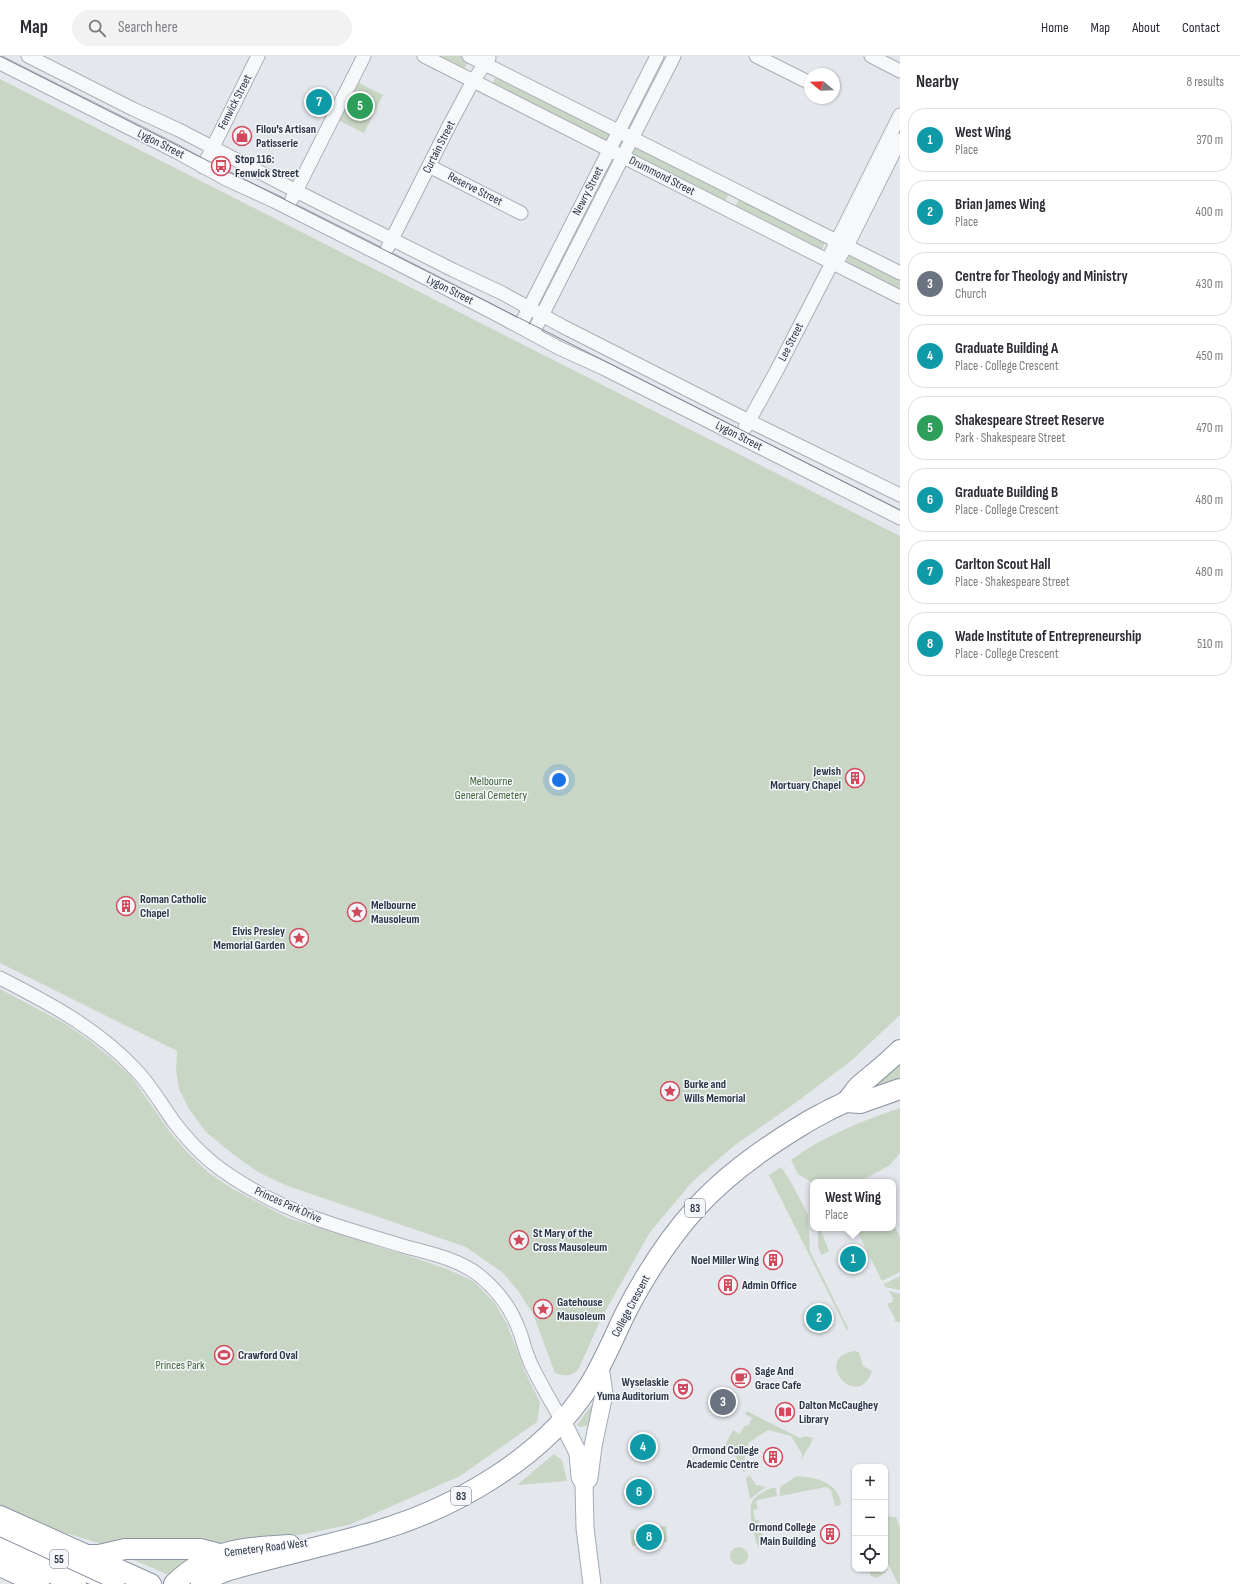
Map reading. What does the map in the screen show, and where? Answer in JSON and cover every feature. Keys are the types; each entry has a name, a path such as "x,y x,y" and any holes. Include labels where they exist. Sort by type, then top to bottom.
{"highway":[{"name":"College Crescent","path":"562,1421 582,1396 600,1366 654,1262 668,1241 695,1208 736,1170 757,1154 814,1117 845,1102 858,1087 900,1050"},
{"name":"College Crescent","path":"845,1102 860,1103 900,1089"},
{"name":"Cemetery Road West","path":"201,1584 226,1571 394,1526 459,1498 522,1457 550,1434 562,1421"},
{"name":"55","path":"0,1516 150,1584"},
{"name":"55","path":"0,1532 114,1584"},
{"name":"Cemetery Road West","path":"174,1584 191,1569 219,1554 251,1548 344,1540"},
{"name":"55","path":"0,1549 32,1575"},
{"path":"87,1555 99,1555 125,1549 200,1549 219,1554"},
{"name":"55","path":"0,1566 32,1575 76,1584"}],"main road":[{"path":"584,1484 589,1478 593,1446 604,1394 600,1366"},
{"path":"562,1421 578,1453 580,1477 584,1484 585,1528 592,1584"}],"street":[{"name":"Lygon Street","path":"28,56 133,109 179,130 391,239 502,293 542,316 749,421 900,495"},
{"name":"Fenwick Street","path":"203,167 258,56"},
{"path":"288,208 364,56"},
{"name":"Drummond Street","path":"424,56 900,297"},
{"name":"Drummond Street","path":"470,56 487,60 632,138 900,273"},
{"name":"Newry Street","path":"520,326 657,56"},
{"name":"Newry Street","path":"533,333 674,56"},
{"path":"756,56 804,80"},
{"path":"871,56 900,71"},
{"name":"Curtain Street","path":"383,256 473,81 487,60"},
{"name":"Lygon Street","path":"0,63 171,149 203,167 383,256 520,326 573,355 603,368 900,518"},
{"name":"Lee Street","path":"741,437 832,263 830,255 841,244 850,240 873,195 897,137 900,115"},
{"name":"Lee Street","path":"841,244 858,198 897,137"},
{"name":"Reserve Street","path":"429,166 521,213"},
{"path":"858,198 873,195"},
{"name":"Princes Park Drive","path":"0,978 96,1033 114,1048 147,1082 173,1121 193,1144 208,1160 227,1175 288,1208 316,1219 442,1257 460,1264 479,1275 495,1290 510,1309 532,1366 562,1421"}],"green space":[{"path":"435,56 461,56 469,60 463,71"},
{"path":"497,74 611,131 606,143 491,86"},
{"name":"Melbourne General Cemetery","path":"0,79 900,536 900,1015 852,1060 798,1101 735,1145 693,1181 650,1232 601,1319 578,1370 570,1375 555,1373 533,1314 519,1292 503,1273 466,1247 285,1185 258,1172 206,1132 189,1109 179,1089 176,1070 177,1051 0,963"},
{"path":"355,81 383,95 364,133 336,119"},
{"path":"637,145 730,192 724,203 632,156"},
{"path":"740,197 826,241 821,251 735,207"},
{"path":"851,252 900,277 900,290 846,263"},
{"name":"Princes Park","path":"0,989 66,1024 112,1059 131,1076 170,1132 187,1152 209,1173 233,1189 288,1218 421,1260 447,1269 473,1281 494,1302 507,1324 525,1372 540,1402 537,1422 460,1476 349,1525 289,1537 227,1546 98,1543 53,1529 0,1505"},
{"path":"900,1063 900,1082 862,1095"},
{"path":"900,1108 900,1153 889,1166 864,1179 810,1179 810,1181 798,1174 791,1160 803,1151 830,1136 871,1118"},
{"path":"781,1167 792,1184 808,1215 810,1251 849,1330 847,1330 769,1175"},
{"path":"896,1229 900,1237 900,1272 882,1281 857,1231 896,1231"},
{"path":"818,1231 821,1231 829,1251 821,1255 818,1246"},
{"path":"900,1276 900,1290 885,1287 884,1284"},
{"path":"889,1291 900,1294 900,1322 894,1321 895,1319 887,1304 892,1302 893,1298"},
{"path":"854,1351 859,1352 863,1366 872,1371 865,1382 857,1387 849,1385 842,1379 837,1371 837,1363 842,1356"},
{"path":"599,1395 592,1424 581,1427 577,1425"},
{"path":"747,1411 800,1438 805,1436 813,1438 801,1460 802,1454 791,1436 768,1430 748,1443 743,1465 745,1472 743,1471 734,1453 725,1445 733,1430 740,1434 745,1425 748,1426 752,1418 745,1414"},
{"path":"554,1454 562,1460 567,1481 517,1485"},
{"path":"750,1476 756,1485 766,1487 750,1499 746,1479"},
{"path":"797,1476 819,1480 832,1486 840,1497 841,1505 835,1506 831,1490 826,1487 780,1496 780,1487"},
{"path":"771,1488 776,1488 777,1496 758,1500 756,1502 758,1509 753,1510 755,1520 759,1520 763,1538 759,1539 760,1546 758,1546 752,1523 751,1504 757,1496"},
{"path":"888,1516 896,1517 900,1528 900,1584 898,1584 888,1563"},
{"path":"666,1526 667,1542 632,1546 630,1530"},
{"path":"739,1547 745,1550 748,1556 745,1562 739,1565 733,1562 730,1556 733,1550"},
{"path":"201,1554 171,1576 122,1555"},
{"path":"869,1572 886,1572 877,1578 871,1576"}],"tram line":[{"path":"0,56 900,510"},
{"path":"0,1537 102,1584"}],"place":[{"name":"Carlton Scout Hall","path":"319,102"},
{"name":"Shakespeare Street Reserve","path":"360,106"},
{"name":"Filou's Artisan Patisserie","path":"242,136"},
{"name":"Stop 116: Fenwick Street","path":"221,166"},
{"name":"Jewish Mortuary Chapel","path":"855,778"},
{"name":"Roman Catholic Chapel","path":"126,906"},
{"name":"Melbourne Mausoleum","path":"357,912"},
{"name":"Elvis Presley Memorial Garden","path":"299,938"},
{"name":"Burke and Wills Memorial","path":"670,1091"},
{"name":"St Mary of the Cross Mausoleum","path":"519,1240"},
{"name":"West Wing","path":"853,1259"},
{"name":"Noel Miller Wing","path":"773,1260"},
{"name":"Admin Office","path":"728,1285"},
{"name":"Gatehouse Mausoleum","path":"543,1309"},
{"name":"Brian James Wing","path":"819,1318"},
{"name":"Crawford Oval","path":"224,1355"},
{"name":"Sage And Grace Cafe","path":"741,1378"},
{"name":"Wyselaskie Yuma Auditorium","path":"683,1389"},
{"name":"Centre for Theology and Ministry","path":"723,1402"},
{"name":"Dalton McCaughey Library","path":"785,1412"},
{"name":"Graduate Building A","path":"643,1447"},
{"name":"Ormond College Academic Centre","path":"773,1457"},
{"name":"Graduate Building B","path":"639,1492"},
{"name":"Ormond College Main Building","path":"830,1534"},
{"name":"Wade Institute of Entrepreneurship","path":"649,1537"}]}
